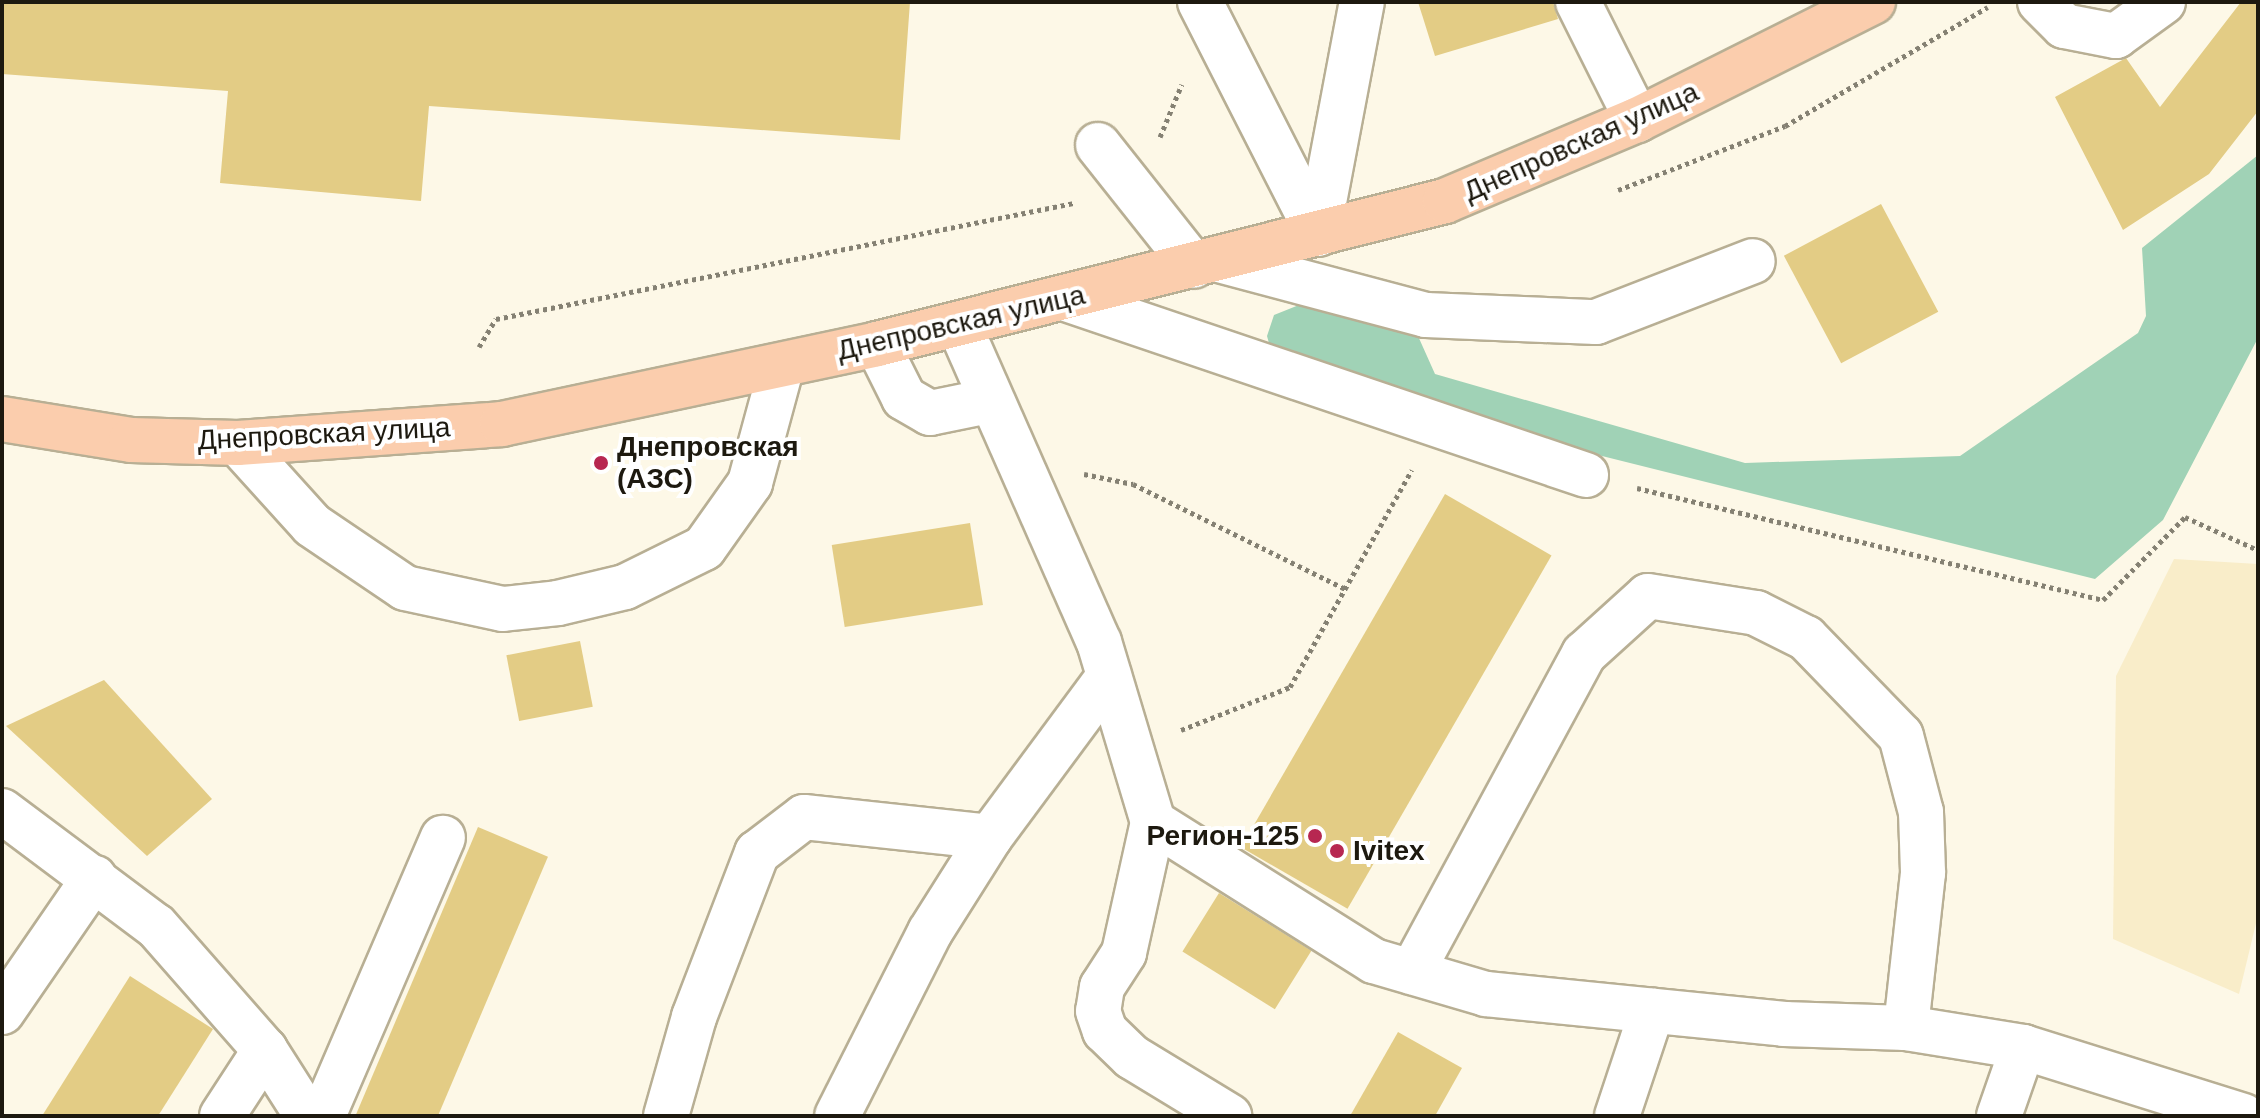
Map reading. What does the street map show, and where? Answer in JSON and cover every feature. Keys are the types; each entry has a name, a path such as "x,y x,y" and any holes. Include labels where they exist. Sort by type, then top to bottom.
{"main road":[{"name":"Днепровская улица","path":"2,419 131,440 238,443 502,424 877,344 1066,299 1445,201 1637,120 1870,3"}],"street":[{"path":"1200,2 1318,234"},
{"path":"1318,234 1362,2"},
{"path":"1578,2 1637,120"},
{"path":"2040,2 2064,26 2116,36 2163,2"},
{"path":"1098,145 1126,179 1207,263 1426,315 1582,322 1753,261"},
{"path":"1066,299 1586,475"},
{"path":"959,325 1013,459 1109,676 1153,822 1124,953 1102,987 1098,1011 1105,1031 1132,1057 1229,1116"},
{"path":"877,344 904,398 930,413 989,401"},
{"path":"238,443 312,525 405,588 503,609 558,603 625,587 704,548 750,483 782,365"},
{"path":"1412,972 1584,654 1648,596 1756,613 1806,638 1901,736 1921,812 1923,873 1906,1028"},
{"path":"837,1116 930,932 990,837 1109,676"},
{"path":"2,811 156,926 265,1050 307,1116"},
{"path":"666,1116 694,1017 757,853 804,817 990,837"},
{"path":"1153,822 1374,961 1486,994 1652,1011 1906,1028 2023,1047 2243,1116"},
{"path":"323,1116 443,838"},
{"path":"2,1012 94,878"},
{"path":"1617,1116 1652,1011"},
{"path":"1999,1116 2023,1047"},
{"path":"222,1116 265,1050"}],"path":[{"path":"479,347 496,319 1110,196 1154,150 1183,81 1177,68"},
{"path":"1175,732 1290,687 1437,425"},
{"path":"1013,459 1133,484 1345,589"},
{"path":"1586,475 2103,600 2185,517 2258,550"}],"shaded area":[{"path":"2174,559 2258,564 2258,915 2239,994 2113,939 2116,676"}],"green space":[{"path":"2258,155 2258,338 2163,520 2095,579 1478,425 1270,347 1267,336 1274,315 1314,299 1399,319 1418,336 1435,374 1745,463 1960,456 2138,333 2146,316 2142,248"}],"building":[{"path":"2,2 910,2 900,140 429,106 421,201 220,183 228,91 2,74"},
{"path":"1418,2 1553,2 1558,19 1435,56"},
{"path":"2241,2 2258,2 2258,111 2209,174 2123,230 2055,97 2126,58 2160,107"},
{"path":"1881,204 1938,312 1841,363 1784,256"},
{"path":"1445,494 1552,556 1348,909 1241,847"},
{"path":"970,523 983,605 845,627 832,545"},
{"path":"580,641 593,707 519,721 506,655"},
{"path":"104,680 212,799 147,856 6,726"},
{"path":"478,827 548,857 438,1116 355,1116"},
{"path":"1219,893 1311,951 1275,1009 1182,952"},
{"path":"130,976 213,1029 158,1116 42,1116"},
{"path":"1398,1032 1462,1068 1435,1116 1350,1116"}],"place":[{"name":"Днепровская (АЗС)","path":"601,463"},
{"name":"Регион-125","path":"1315,836"},
{"name":"Ivitex","path":"1337,851"}]}
